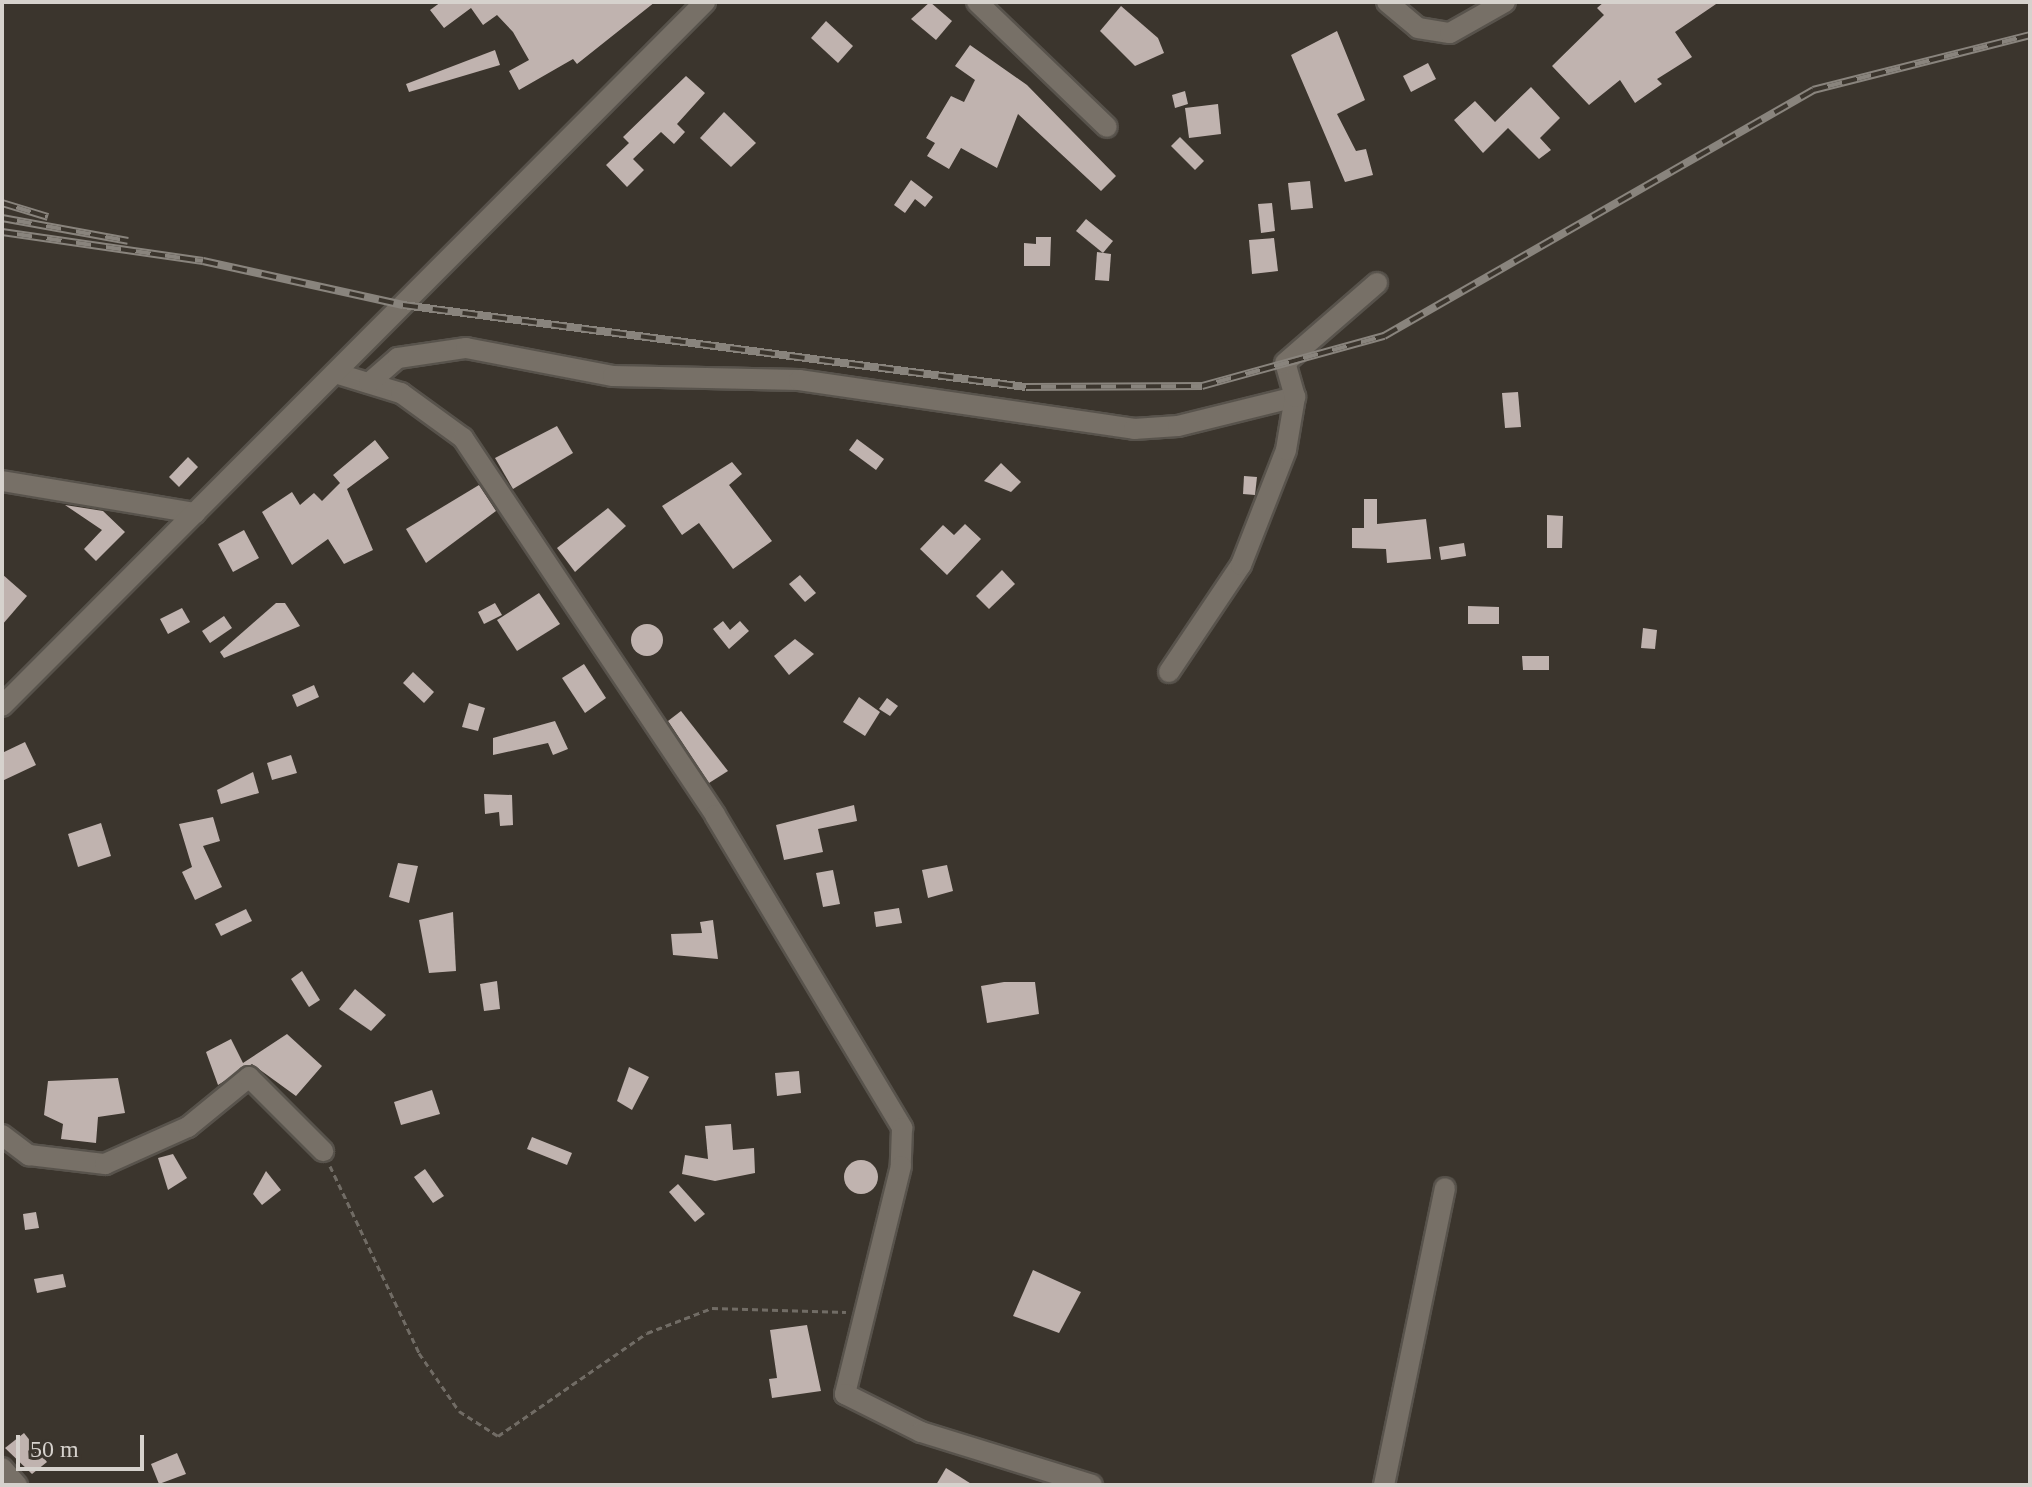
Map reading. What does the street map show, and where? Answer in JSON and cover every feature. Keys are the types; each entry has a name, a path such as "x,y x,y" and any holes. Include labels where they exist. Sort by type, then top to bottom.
{"street":[{"path":"2,706 705,2"},
{"path":"1387,2 1418,28 1450,33 1505,2"},
{"path":"985,4 1107,127"},
{"path":"1169,672 1241,565 1286,450 1295,397 1285,363 1377,283"},
{"path":"369,383 398,358 466,348 613,376 799,380 1134,429 1178,426 1295,397"},
{"path":"335,373 401,393 463,438 715,815 902,1128 901,1166 862,1312 845,1394 921,1432 1092,1485"},
{"path":"2,481 195,513"},
{"path":"2,1135 29,1155 105,1164 188,1127 249,1077 323,1151"},
{"path":"1384,1485 1445,1188"},
{"path":"2,1468 17,1485"}],"path":[{"path":"323,1151 419,1353 459,1411 498,1436 647,1333 712,1308 862,1312"}],"building":[{"path":"441,2 655,2 577,64 573,59 519,90 509,71 529,60 513,32 497,15 483,25 471,8 444,28 430,10"},
{"path":"930,2 952,21 936,40 911,19"},
{"path":"1604,2 1719,2 1675,32 1692,57 1657,79 1662,84 1635,103 1620,80 1589,105 1552,66 1604,15 1597,8"},
{"path":"1121,6 1158,38 1164,53 1135,66 1100,31"},
{"path":"826,21 853,46 838,63 811,38"},
{"path":"1337,31 1365,100 1337,114 1356,151 1366,149 1373,175 1345,182 1291,55"},
{"path":"970,45 1027,85 1116,176 1101,191 1018,114 997,168 961,148 949,169 927,156 935,143 926,138 951,96 964,102 975,80 955,66"},
{"path":"495,50 500,65 409,92 406,84"},
{"path":"1428,63 1436,79 1411,92 1403,76"},
{"path":"686,76 705,93 677,124 685,132 674,144 661,132 633,159 644,170 627,187 606,165 629,143 623,137"},
{"path":"1531,87 1560,118 1540,138 1551,150 1539,159 1508,128 1483,153 1454,120 1475,101 1495,122"},
{"path":"1185,91 1188,104 1175,108 1172,95"},
{"path":"1218,104 1221,134 1189,138 1185,108"},
{"path":"724,112 756,143 731,167 700,138"},
{"path":"1180,137 1204,161 1195,170 1171,146"},
{"path":"911,180 933,197 925,207 915,199 905,213 894,205"},
{"path":"1310,181 1313,208 1291,210 1288,183"},
{"path":"1272,203 1275,231 1261,233 1258,204"},
{"path":"1086,219 1113,241 1103,253 1076,231"},
{"path":"1036,237 1051,237 1050,266 1024,266 1024,243 1036,244"},
{"path":"1274,238 1278,271 1252,274 1249,240"},
{"path":"1097,252 1111,254 1109,281 1095,280"},
{"path":"1518,392 1521,427 1505,428 1502,393"},
{"path":"557,426 573,453 513,489 495,458"},
{"path":"857,439 884,459 876,470 849,450"},
{"path":"375,440 389,458 347,489 373,550 344,564 328,539 292,565 262,512 292,492 300,505 314,493 322,501 340,483 333,475"},
{"path":"188,457 198,467 179,487 169,477"},
{"path":"732,462 742,474 729,485 772,541 733,569 699,523 682,535 662,506"},
{"path":"1001,463 1021,482 1011,492 984,481"},
{"path":"1244,476 1257,477 1255,495 1243,494"},
{"path":"479,485 496,511 426,563 406,529"},
{"path":"1364,499 1377,499 1377,524 1426,519 1431,559 1387,563 1386,549 1352,548 1352,528 1364,528"},
{"path":"65,505 103,511 125,532 96,561 84,549 102,530"},
{"path":"608,508 626,526 575,572 557,548"},
{"path":"1547,515 1563,516 1562,548 1547,548"},
{"path":"965,524 981,539 947,575 920,549 943,525 954,535"},
{"path":"244,530 259,558 233,572 218,544"},
{"path":"1464,543 1466,556 1441,560 1439,547"},
{"path":"1002,570 1015,584 989,609 976,596"},
{"path":"2,574 27,596 2,625"},
{"path":"800,575 816,593 805,602 789,584"},
{"path":"539,593 560,624 517,651 497,620"},
{"path":"276,603 285,603 300,626 224,658 220,652"},
{"path":"495,603 502,615 484,624 478,612"},
{"path":"1468,606 1499,607 1499,624 1468,624"},
{"path":"182,608 190,622 168,634 160,619"},
{"path":"224,616 232,628 210,643 202,631"},
{"path":"723,621 730,630 740,621 749,631 729,649 713,629"},
{"path":"647,624 658,629 663,640 658,651 647,656 636,651 631,640 636,629"},
{"path":"1643,628 1657,630 1655,649 1641,648"},
{"path":"795,639 814,654 789,675 774,656"},
{"path":"1522,656 1549,656 1549,670 1523,670"},
{"path":"584,664 606,698 585,713 562,678"},
{"path":"413,672 434,692 424,703 403,683"},
{"path":"314,685 319,697 297,707 292,695"},
{"path":"859,697 880,712 865,736 843,722"},
{"path":"887,698 898,706 890,716 879,709"},
{"path":"469,703 485,708 478,731 462,727"},
{"path":"681,711 728,771 709,783 668,721"},
{"path":"555,721 568,749 553,755 548,743 493,755 493,738"},
{"path":"25,742 36,765 2,781 2,753"},
{"path":"291,755 297,773 272,780 267,763"},
{"path":"253,772 259,793 221,804 217,790"},
{"path":"484,794 512,795 513,825 500,826 499,812 485,814"},
{"path":"854,805 857,821 818,829 823,852 784,860 776,825"},
{"path":"213,817 220,841 203,846 222,887 195,900 182,872 192,867 179,824"},
{"path":"101,823 111,856 78,867 68,834"},
{"path":"398,863 418,866 409,903 389,897"},
{"path":"947,865 953,891 928,898 922,870"},
{"path":"833,870 840,904 823,907 816,873"},
{"path":"899,908 902,923 876,927 874,912"},
{"path":"246,909 252,921 221,936 215,924"},
{"path":"453,912 456,971 429,973 419,920"},
{"path":"713,920 718,959 673,955 671,934 702,933 700,922"},
{"path":"302,971 320,1000 309,1007 291,979"},
{"path":"497,981 500,1009 484,1011 480,984"},
{"path":"1035,982 1039,1014 987,1023 981,986"},
{"path":"355,989 386,1015 371,1031 339,1009"},
{"path":"287,1034 322,1066 296,1096 252,1064 218,1085 206,1052 231,1039 243,1063"},
{"path":"629,1067 649,1077 632,1110 617,1101"},
{"path":"799,1071 801,1093 777,1096 775,1073"},
{"path":"118,1078 125,1113 98,1117 96,1143 61,1139 63,1124 44,1115 48,1081"},
{"path":"432,1090 440,1114 401,1125 394,1102"},
{"path":"731,1124 733,1150 754,1148 755,1173 715,1181 682,1174 685,1155 708,1159 705,1126"},
{"path":"532,1137 572,1153 567,1165 527,1149"},
{"path":"173,1154 187,1178 168,1190 158,1158"},
{"path":"861,1160 873,1165 878,1177 873,1189 861,1194 849,1189 844,1177 849,1165"},
{"path":"425,1169 444,1196 433,1203 414,1177"},
{"path":"266,1171 281,1190 262,1205 253,1194"},
{"path":"678,1184 705,1214 695,1222 669,1192"},
{"path":"36,1212 39,1228 25,1230 23,1214"},
{"path":"1033,1270 1081,1292 1059,1333 1013,1316"},
{"path":"63,1274 66,1287 37,1293 34,1279"},
{"path":"807,1325 821,1391 772,1398 769,1379 777,1378 770,1330"},
{"path":"24,1433 47,1462 32,1474 5,1448"},
{"path":"177,1453 186,1474 159,1484 151,1464"},
{"path":"946,1468 973,1485 936,1485"}],"railway":[{"path":"2,232 203,261 403,305 1026,387 1202,386 1384,336 1813,90 2030,35"},
{"path":"2,203 48,217"},
{"path":"2,218 128,241"}]}
